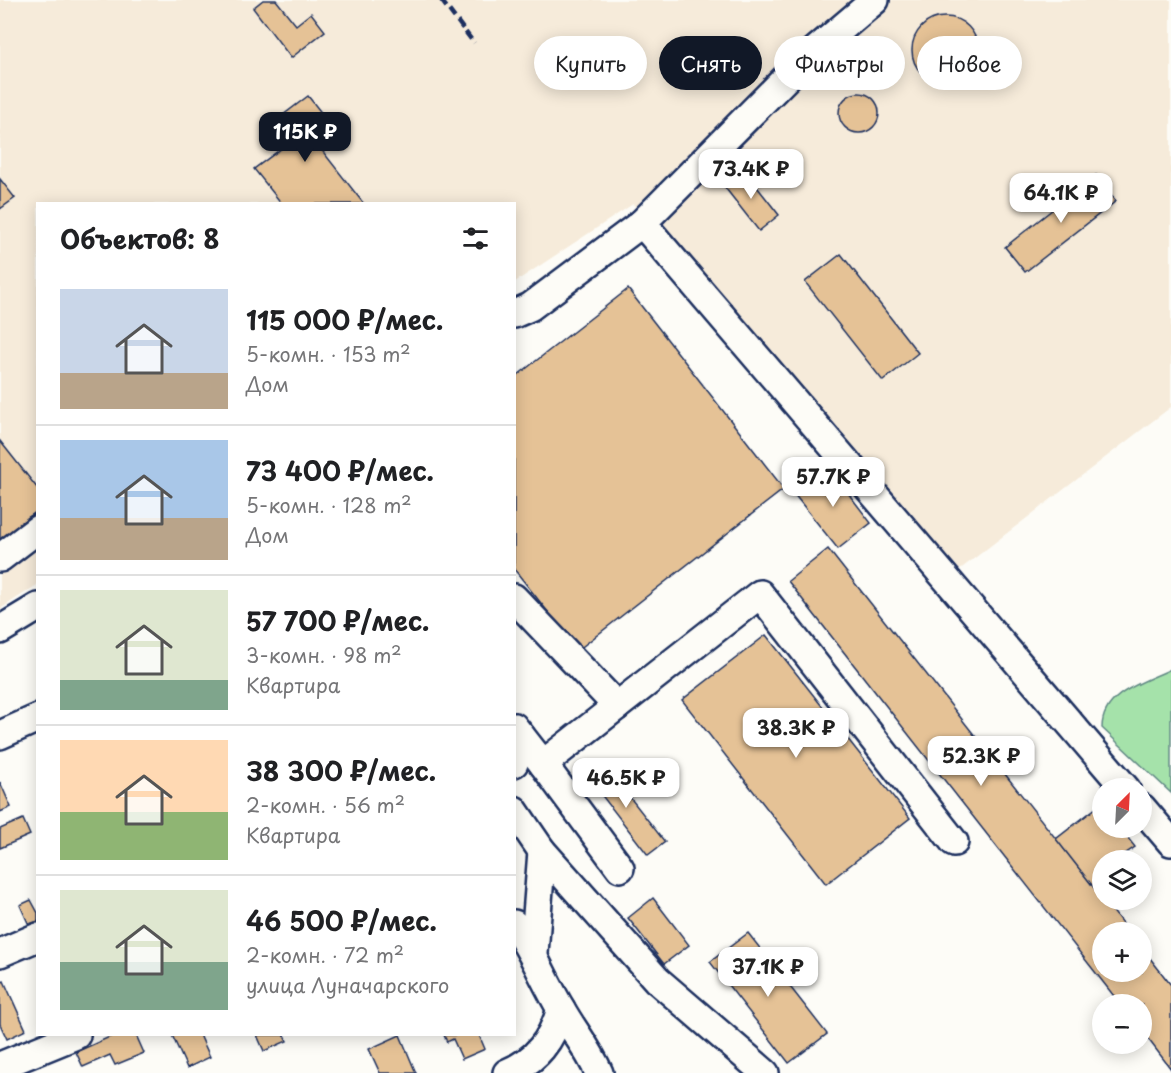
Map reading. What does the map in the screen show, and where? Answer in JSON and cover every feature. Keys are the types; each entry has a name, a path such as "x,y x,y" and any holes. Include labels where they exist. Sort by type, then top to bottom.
{"street":[{"path":"522,311 642,223 803,61 875,0"},
{"path":"642,223 1117,778"},
{"path":"0,558 36,531"},
{"path":"543,764 760,594 954,842"},
{"path":"516,600 617,706"},
{"path":"0,630 36,608"},
{"path":"0,735 36,719"},
{"path":"518,732 620,868"},
{"path":"516,752 518,732"},
{"path":"516,813 542,851 657,980 765,1073"},
{"path":"1152,820 1171,842"},
{"path":"534,952 542,851"},
{"path":"516,927 534,952 561,1009 587,1046 599,1073"},
{"path":"0,953 36,938"},
{"path":"507,1073 526,1065 543,1048 555,1030 561,1009"},
{"path":"0,1066 74,1036"}],"shaded area":[{"path":"0,0 1171,0 1171,407 954,574 633,204 516,281 516,202 36,202 36,586 0,609"}],"green space":[{"path":"1171,669 1171,793 1102,728 1104,716 1117,697 1137,684"}],"building":[{"path":"263,0 276,0 296,25 311,13 325,31 291,58 253,8"},
{"path":"945,17 958,20 974,36 917,36 917,66 915,63 912,50 915,37 922,27 932,20"},
{"path":"859,93 867,94 873,99 878,105 878,121 873,127 867,132 859,133 851,132 845,127 840,121 839,113 840,105 845,99 851,94"},
{"path":"308,96 331,125 313,139 362,202 280,202 254,169 290,142 274,122"},
{"path":"743,169 779,215 759,231 723,185"},
{"path":"1096,175 1116,201 1025,272 1005,247"},
{"path":"0,179 15,198 0,209"},
{"path":"841,254 918,353 883,381 805,282"},
{"path":"628,289 784,489 578,650 516,572 516,376"},
{"path":"0,441 36,486 36,512 0,540"},
{"path":"828,467 871,523 838,549 794,494"},
{"path":"828,549 1092,885 1092,910 1112,910 1121,922 1092,922 1092,968 788,581"},
{"path":"766,635 910,818 826,884 682,700"},
{"path":"603,763 665,842 648,855 586,775"},
{"path":"0,782 11,807 0,812"},
{"path":"1092,811 1092,838 1128,838 1135,847 1131,850 1092,850 1092,885 1056,839"},
{"path":"23,819 30,835 0,848 0,829"},
{"path":"653,898 689,945 664,964 628,918"},
{"path":"31,900 36,909 36,922 29,925 20,905"},
{"path":"748,933 827,1034 789,1063 710,962"},
{"path":"1152,961 1171,985 1171,1069 1152,1044 1152,994 1112,994 1103,982 1152,982"},
{"path":"4,981 26,1030 7,1039 0,1024 0,983"},
{"path":"112,1036 136,1036 144,1053 115,1065 110,1055 83,1067 76,1052"},
{"path":"172,1036 200,1036 210,1057 187,1068"},
{"path":"257,1036 284,1036 287,1041 264,1051"},
{"path":"400,1036 416,1073 380,1073 369,1049"},
{"path":"444,1036 479,1036 485,1049 462,1059 453,1039 447,1042"}],"railway":[{"path":"441,0 474,43"}]}
